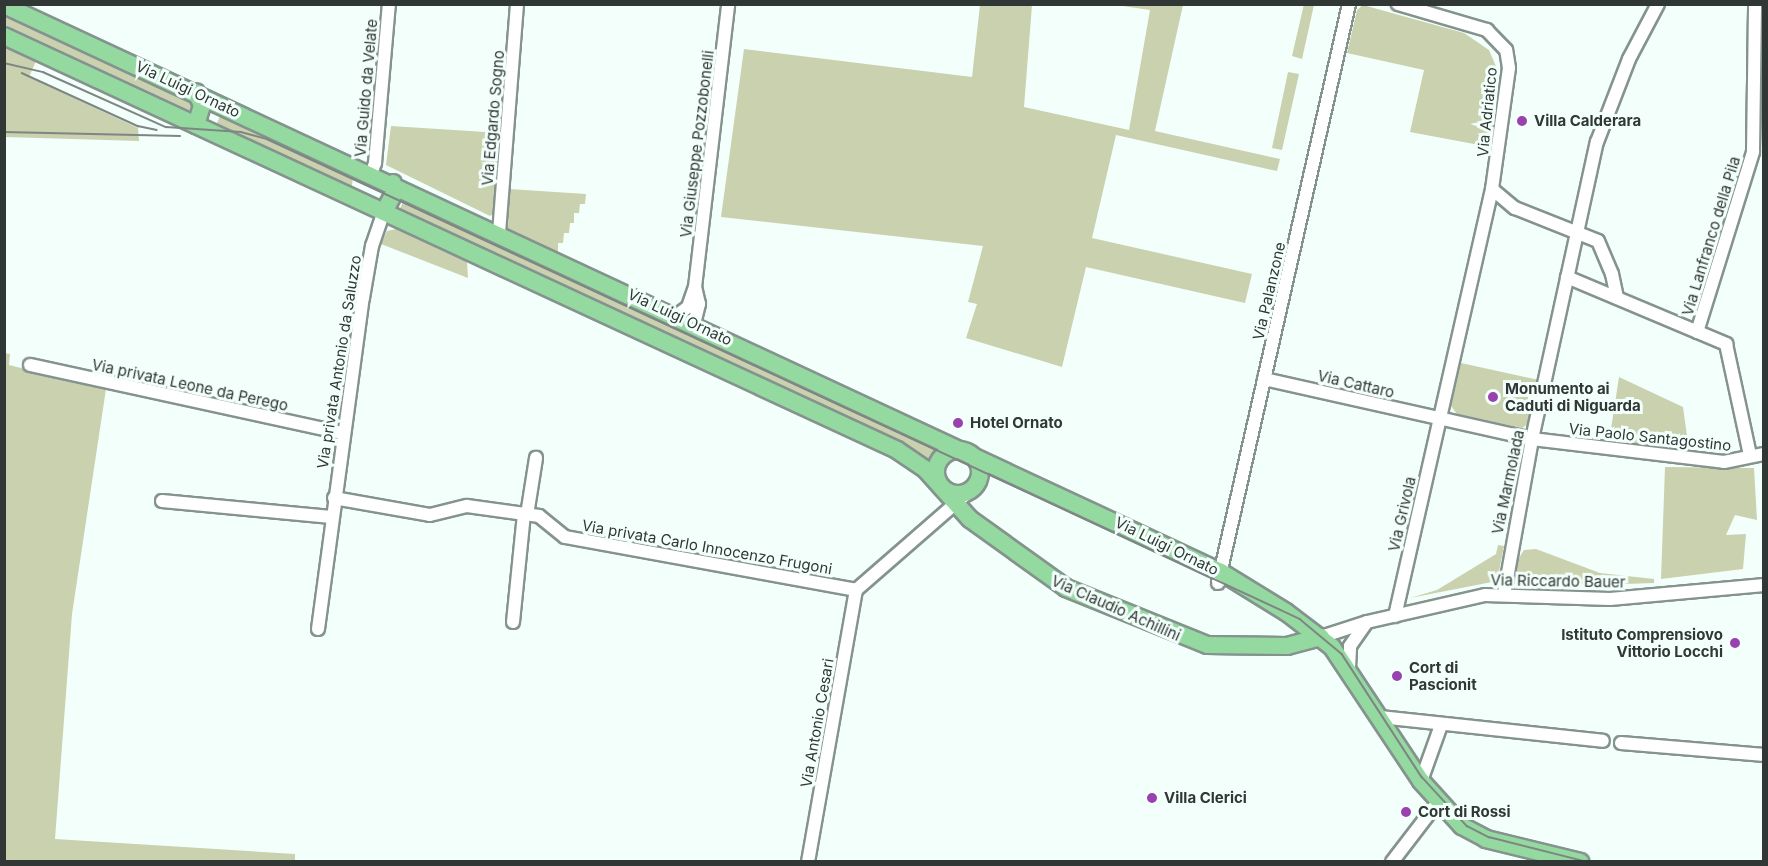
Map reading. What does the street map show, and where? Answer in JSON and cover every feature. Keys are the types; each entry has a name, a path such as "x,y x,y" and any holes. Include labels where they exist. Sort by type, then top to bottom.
{"main road":[{"name":"Via Luigi Ornato","path":"4,5 393,183 968,452 1219,578 1301,622 1321,637 1348,668 1421,781 1438,802 1478,836 1540,856 1580,861"},
{"name":"Via Luigi Ornato","path":"4,36 897,450 943,487"},
{"path":"196,92 202,105 196,125"},
{"path":"369,205 364,194 371,174"},
{"path":"384,212 394,193 393,183"},
{"path":"954,451 968,452 980,470 971,490 957,494 943,487 937,472 942,458 954,451"},
{"name":"Via Claudio Achillini","path":"943,487 970,519 1058,584 1188,639 1216,646 1258,648 1299,645 1321,637"}],"street":[{"name":"Via Guido da Velate","path":"371,174 375,163 389,4"},
{"name":"Via Edgardo Sogno","path":"499,233 517,4"},
{"name":"Via Giuseppe Pozzobonelli","path":"676,316 688,307 695,287 728,4"},
{"name":"Via Palanzone","path":"1219,578 1348,4"},
{"name":"Via Adriatico","path":"1398,4 1487,30 1506,50 1509,68 1492,189"},
{"name":"Via Marmolada","path":"1504,595 1532,440 1597,142 1629,59 1658,4"},
{"name":"Via Lanfranco della Pila","path":"1697,332 1753,152 1759,93 1755,4"},
{"path":"1492,189 1515,208 1576,235 1598,241 1603,247 1617,297"},
{"name":"Via Grivola","path":"1395,616 1492,189"},
{"name":"Via privata Antonio da Saluzzo","path":"318,629 331,517 372,246 384,212"},
{"path":"1567,278 1617,297 1730,348 1750,455"},
{"name":"Via Giuseppe Pozzobonelli","path":"694,324 699,304 695,287"},
{"name":"Via privata Leone da Perego","path":"30,365 343,434"},
{"name":"Via Cattaro","path":"1264,379 1532,440"},
{"name":"Via Paolo Santagostino","path":"1532,440 1724,462 1764,454"},
{"path":"513,622 525,514 536,458"},
{"path":"856,590 971,490"},
{"name":"Via privata Carlo Innocenzo Frugoni","path":"334,498 430,514 467,506 539,516 565,537 856,590"},
{"path":"162,501 331,517"},
{"name":"Via Riccardo Bauer","path":"1321,637 1367,622 1485,595 1610,599 1764,585"},
{"name":"Via Antonio Cesari","path":"808,861 856,590"},
{"path":"1348,668 1349,650 1367,622"},
{"path":"1380,717 1603,741"},
{"path":"1421,781 1441,725"},
{"path":"1621,742 1764,755"},
{"path":"1392,861 1438,802"}],"green space":[{"path":"1304,4 1314,5 1302,59 1292,56"},
{"path":"980,5 1032,5 1024,107 1129,130 1150,10 1116,5 1183,5 1155,131 1280,159 1277,171 1116,135 1092,238 1252,274 1245,303 1086,267 1062,367 966,338 977,304 968,302 983,246 721,217 744,49 972,77"},
{"path":"1363,5 1464,33 1489,50 1498,71 1490,147 1410,132 1424,70 1347,53 1357,10"},
{"path":"5,10 194,102 191,111 5,25"},
{"path":"5,46 36,61 29,77 138,128 139,141 5,137"},
{"path":"1288,72 1299,74 1282,150 1272,148"},
{"path":"222,111 354,172 351,191 215,128"},
{"path":"391,126 501,133 496,212 490,216 386,165"},
{"path":"509,189 586,194 585,204 580,204 579,213 574,213 574,223 570,223 569,233 564,233 563,243 558,243 558,253 508,229"},
{"path":"406,195 944,449 930,468 676,342 676,337 593,298 590,303 398,213"},
{"path":"396,229 467,262 468,278 381,244 387,231"},
{"path":"5,353 10,354 9,365 106,389 72,614 55,839 295,854 295,862 5,862"},
{"path":"1461,363 1539,380 1529,423 1522,428 1457,414 1451,406"},
{"path":"1619,377 1683,407 1689,450 1609,442"},
{"path":"1665,467 1754,468 1757,520 1735,515 1726,535 1746,534 1743,569 1661,579"},
{"path":"1498,545 1504,546 1497,581 1410,598 1437,590 1496,554"},
{"path":"1536,549 1600,573 1654,579 1654,583 1595,585 1516,581 1517,561 1524,550"}],"tram line":[{"path":"4,63 43,72 166,127 241,132 267,139 1300,619 1342,654 1422,777 1467,826 1489,837 1588,862"},
{"path":"22,73 138,126 157,130"},
{"path":"4,132 180,136"}],"place":[{"name":"Villa Calderara","path":"1522,121"},
{"name":"Monumento ai Caduti di Niguarda","path":"1493,397"},
{"name":"Hotel Ornato","path":"958,423"},
{"name":"Istituto Comprensiovo Vittorio Locchi","path":"1735,643"},
{"name":"Cort di Pascionit","path":"1397,676"},
{"name":"Villa Clerici","path":"1152,798"},
{"name":"Cort di Rossi","path":"1406,812"}]}
